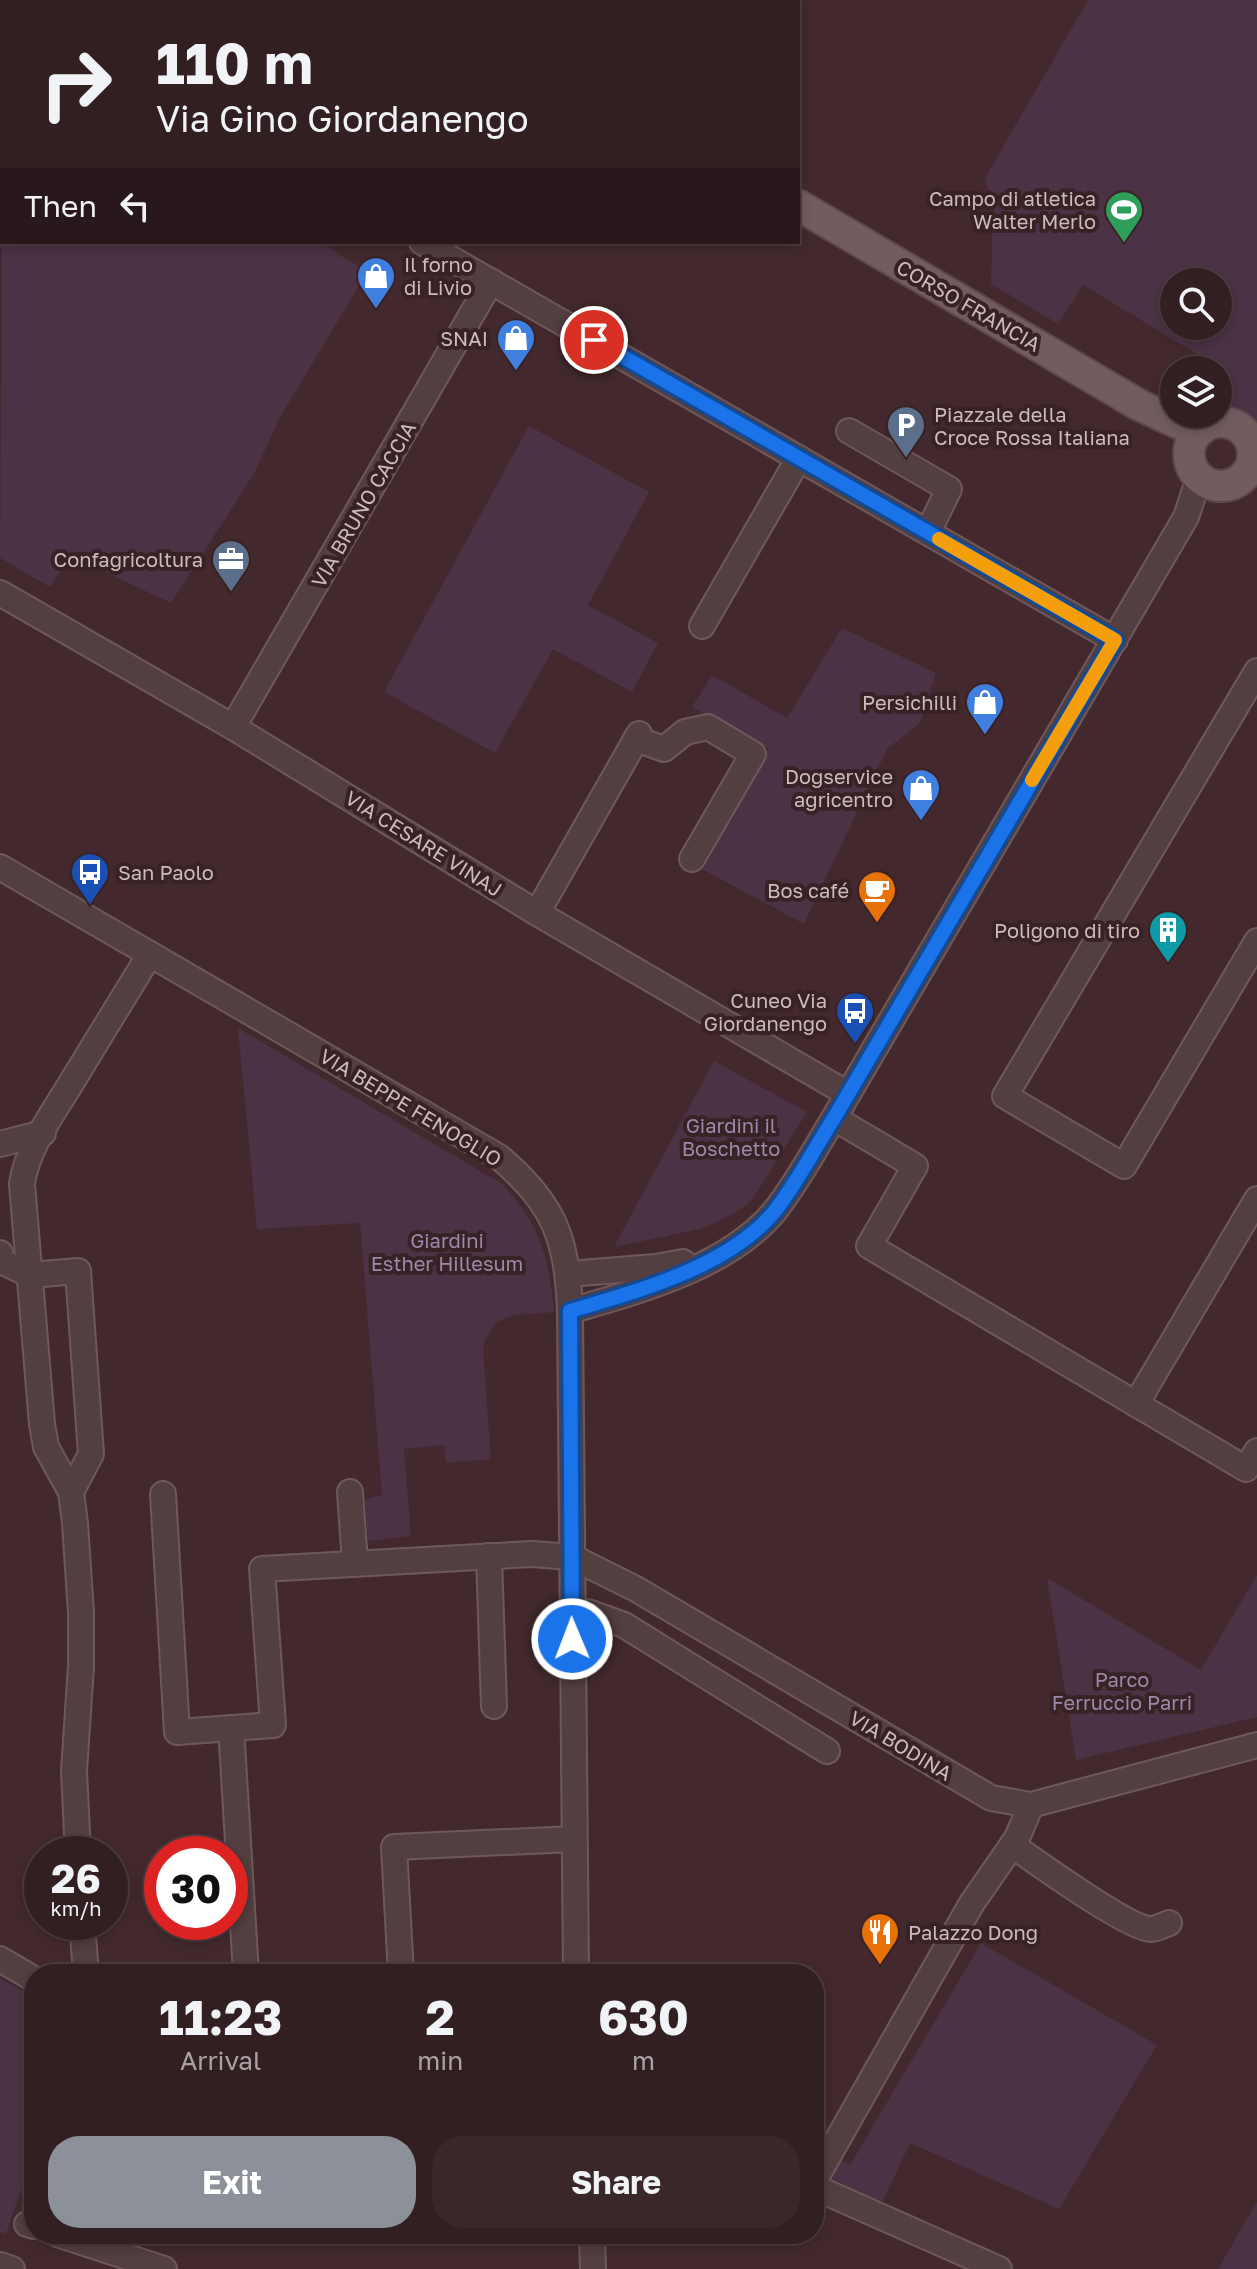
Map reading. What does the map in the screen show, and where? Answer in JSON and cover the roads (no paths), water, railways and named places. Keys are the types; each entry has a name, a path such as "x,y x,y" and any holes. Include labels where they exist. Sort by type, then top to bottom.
{"main road":[{"name":"CORSO FRANCIA","path":"800,206 1139,405 1178,423 1232,461"}],"street":[{"path":"426,244 1115,640"},
{"name":"VIA BRUNO CACCIA","path":"233,727 491,281"},
{"path":"849,431 949,489 928,532"},
{"path":"702,626 799,458"},
{"path":"570,1311 676,1276 721,1254 747,1237 772,1214 793,1186 834,1118 1186,517 1232,461"},
{"name":"VIA CESARE VINAJ","path":"0,593 233,727 537,913 848,1094"},
{"path":"1257,671 1005,1096 1124,1166 1257,941"},
{"path":"537,913 638,736 664,749 685,732 708,727 753,754 692,859"},
{"name":"VIA BEPPE FENOGLIO","path":"0,867 499,1157 521,1176 555,1221 568,1274 570,1311 576,1964"},
{"path":"77,1836 74,1771 81,1613 71,1492 46,1447 42,1424 22,1184 24,1169 43,1133 150,954"},
{"path":"834,1118 915,1166 869,1246 1246,1469 1257,1451"},
{"path":"0,1144 43,1133"},
{"path":"1136,1404 1257,1199"},
{"path":"0,1253 1,1261 30,1275 78,1271 91,1454 71,1492"},
{"path":"568,1274 656,1267 721,1254"},
{"path":"350,1492 355,1563"},
{"path":"163,1494 177,1732 273,1725 262,1569 532,1554 572,1557"},
{"path":"489,1556 494,1706"},
{"name":"VIA BODINA","path":"572,1557 636,1589 991,1798 1031,1805 1257,1745"},
{"path":"572,1612 588,1612 624,1625 827,1751"},
{"path":"232,1743 245,1964"},
{"path":"824,2166 972,1903 1012,1845 1031,1805"},
{"path":"400,1964 394,1847 574,1839"},
{"path":"1012,1845 1074,1888 1138,1924 1151,1929 1169,1923"},
{"path":"83,1940 85,1964"},
{"path":"0,1959 24,1973"},
{"path":"824,2189 993,2268"},
{"path":"88,2244 164,2269"},
{"path":"592,2244 593,2269"},
{"path":"0,2265 12,2269"}],"place":[{"name":"Campo di atletica Walter Merlo","path":"1124,244"},
{"name":"Il forno di Livio","path":"376,310"},
{"name":"SNAI","path":"516,372"},
{"name":"Piazzale della Croce Rossa Italiana","path":"906,459"},
{"name":"Confagricoltura","path":"231,593"},
{"name":"Persichilli","path":"985,736"},
{"name":"Dogservice agricentro","path":"921,822"},
{"name":"San Paolo","path":"90,906"},
{"name":"Bos café","path":"877,924"},
{"name":"Poligono di tiro","path":"1168,964"},
{"name":"Cuneo Via Giordanengo","path":"855,1045"},
{"name":"Palazzo Dong","path":"880,1966"}],"park label":[{"name":"Giardini il Boschetto","path":"731,1136"},
{"name":"Giardini Esther Hillesum","path":"447,1252"},
{"name":"Parco Ferruccio Parri","path":"1122,1690"}]}
